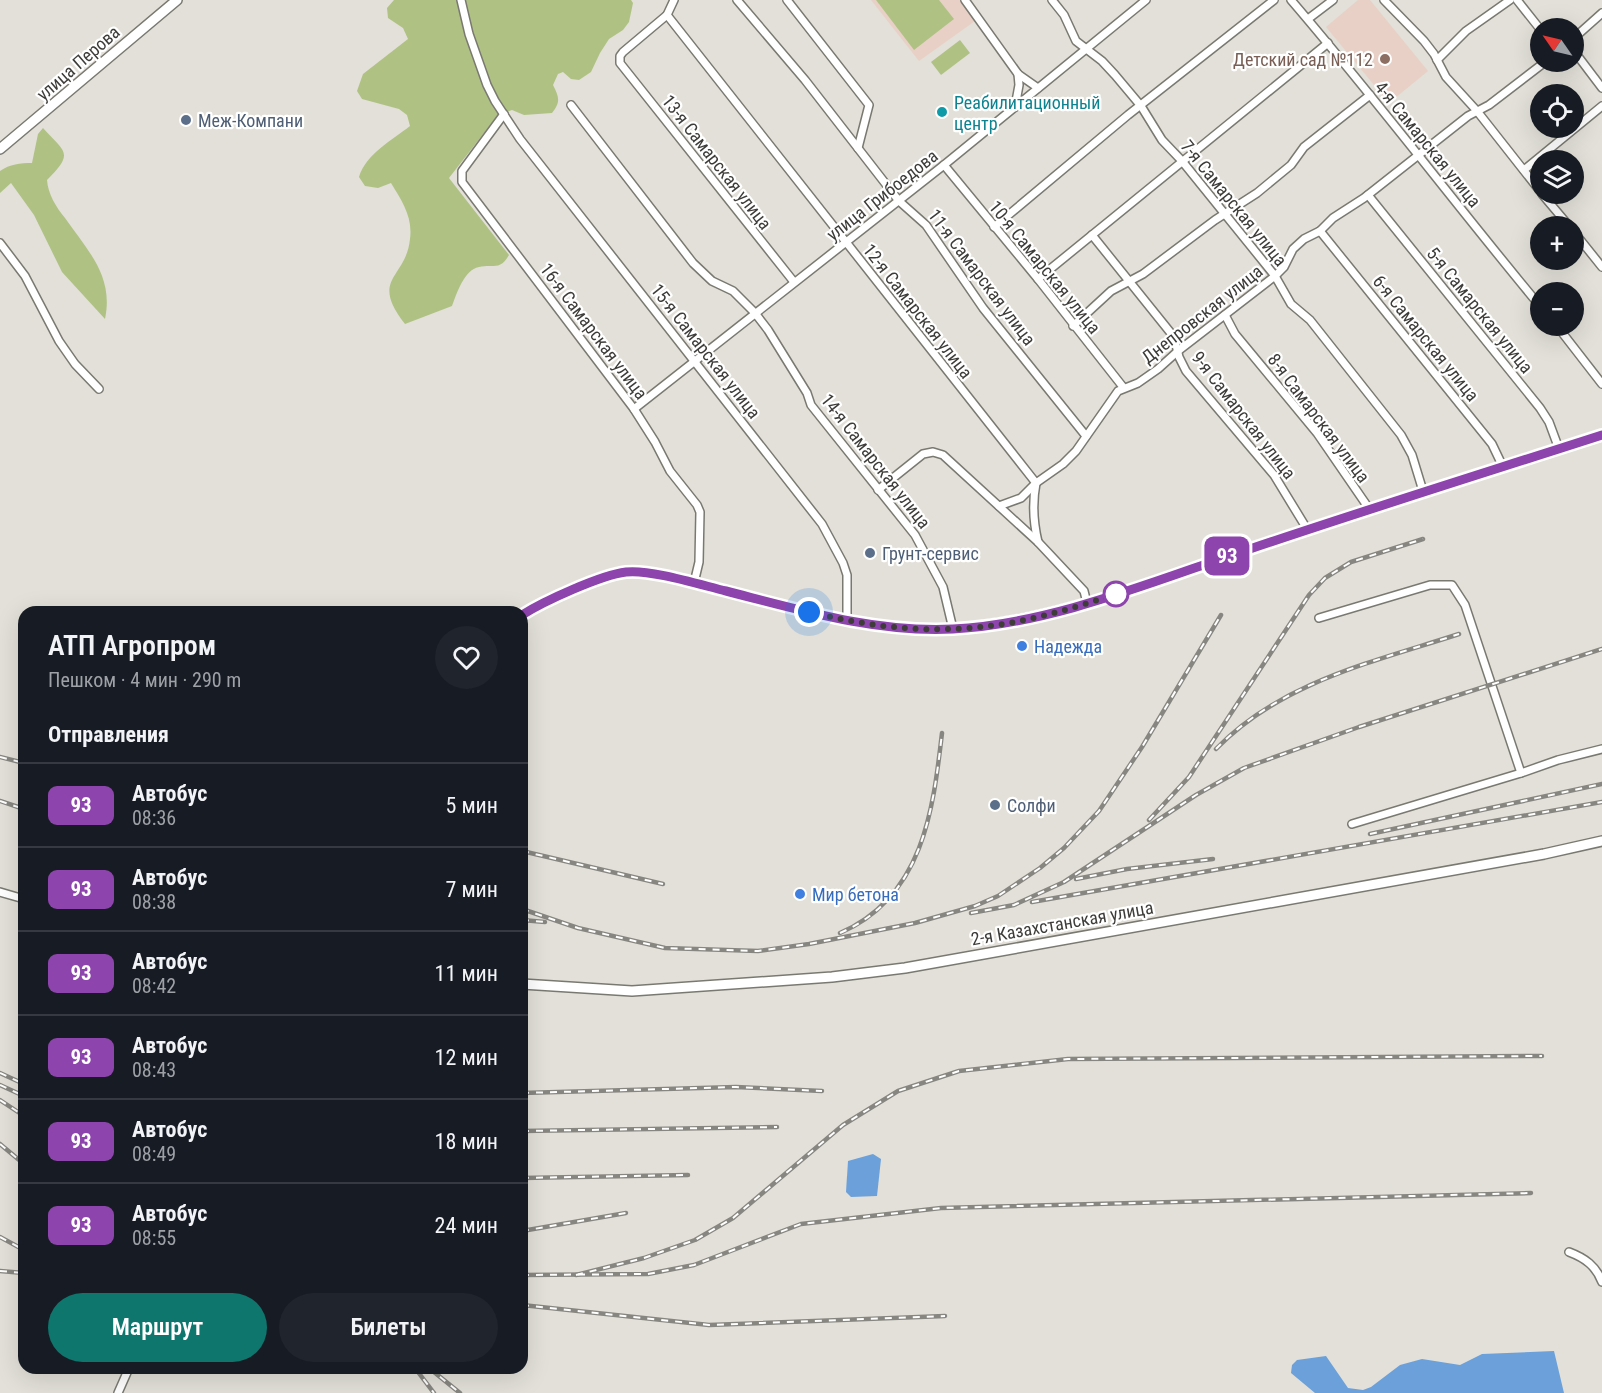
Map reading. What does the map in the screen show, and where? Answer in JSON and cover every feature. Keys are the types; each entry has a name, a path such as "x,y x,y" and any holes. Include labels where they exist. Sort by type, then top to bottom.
{"street":[{"name":"улица Перова","path":"0,149 177,0"},
{"name":"15-я Самарская улица","path":"461,0 469,34 487,85 504,114 528,148 822,524 847,575 847,621"},
{"path":"667,15 674,0"},
{"name":"11-я Самарская улица","path":"737,0 805,80 899,201 926,225 983,308 1086,436"},
{"path":"787,0 869,105 858,148"},
{"path":"965,0 1018,74 1038,88"},
{"name":"7-я Самарская улица","path":"1052,0 1064,15 1076,41 1102,61 1141,106 1162,140 1182,161 1275,276 1291,304 1310,320 1401,435 1412,455 1423,491"},
{"path":"994,227 1275,0"},
{"name":"4-я Самарская улица","path":"1291,0 1419,154 1480,234 1530,294"},
{"path":"1308,19 1333,0"},
{"path":"1384,0 1418,34 1446,77 1477,111 1530,178"},
{"path":"1437,60 1466,31 1510,0"},
{"path":"1517,0 1531,18"},
{"name":"улица Грибоедова","path":"634,409 944,165 1141,2"},
{"path":"1584,29 1602,14"},
{"name":"13-я Самарская улица","path":"667,15 623,52 619,60 794,282"},
{"name":"12-я Самарская улица","path":"667,15 1036,483"},
{"path":"1038,279 1328,43"},
{"path":"1584,64 1602,88"},
{"name":"Днепровская улица","path":"999,506 1021,498 1036,483 1063,464 1076,451 1113,396 1123,387 1144,379 1275,276 1284,267 1293,249 1304,239 1320,231 1468,116 1489,105 1532,72"},
{"path":"1015,107 1018,74"},
{"path":"1073,326 1111,291 1143,274 1263,188 1291,165 1304,147 1370,94"},
{"name":"14-я Самарская улица","path":"571,105 693,263 712,280 733,291 768,330 807,393 811,405 915,535 943,587 953,629"},
{"path":"1524,170 1602,106"},
{"name":"16-я Самарская улица","path":"504,114 462,171 462,182 634,409 670,471 697,505 700,512 699,562 694,583"},
{"name":"10-я Самарская улица","path":"944,165 1123,387"},
{"name":"5-я Самарская улица","path":"1368,195 1540,408 1549,422 1559,449"},
{"path":"1551,204 1561,216"},
{"name":"6-я Самарская улица","path":"1320,231 1492,444 1503,467"},
{"name":"9-я Самарская улица","path":"1092,235 1174,337 1186,371 1274,475 1306,529"},
{"path":"0,243 25,276 59,341 75,364 99,388"},
{"path":"1584,244 1602,267"},
{"name":"8-я Самарская улица","path":"1224,315 1235,334 1317,433 1370,510"},
{"path":"1565,336 1602,384"},
{"path":"528,611 593,582 627,572 638,572 694,583 847,621 910,628 953,629 1003,624 1087,603 1306,529 1602,435"},
{"path":"878,490 923,454 933,452 943,455 1038,542 1084,591 1087,603"},
{"path":"1036,483 1032,501 1033,523 1038,542"},
{"path":"1319,618 1430,585 1452,585 1465,605 1521,773"},
{"path":"1352,824 1558,760 1602,749"},
{"name":"2-я Казахстанская улица","path":"528,984 632,991 832,977 905,968 1544,854 1602,841"},
{"path":"0,892 18,897"},
{"path":"1569,1252 1591,1264 1602,1282"},
{"path":"118,1393 126,1374"}],"shaded area":[{"path":"871,0 960,0 975,21 919,61"},
{"name":"Детский сад №112","path":"1358,0 1370,0 1428,71 1389,103 1326,27"}],"green space":[{"path":"394,0 631,0 633,3 629,22 623,30 609,39 591,72 579,80 571,79 563,72 558,74 553,85 558,102 552,113 524,115 512,110 498,115 449,178 509,255 499,265 479,267 469,273 452,306 405,324 390,297 390,287 407,252 410,239 408,216 391,183 378,188 365,186 359,177 373,154 410,126 407,115 399,109 362,99 357,91 363,74 408,39 403,28 388,18 387,8"},
{"path":"876,0 939,0 954,19 914,50"},
{"path":"960,40 970,53 941,75 931,62"},
{"path":"43,128 64,153 61,164 47,180 49,190 53,200 97,265 106,290 105,319 62,272 34,215 11,183 0,193 0,171 15,164 32,163 38,134"}],"water":[{"path":"873,1154 881,1159 877,1196 851,1197 846,1192 848,1161"},
{"path":"1554,1351 1564,1393 1315,1393 1291,1373 1292,1365 1297,1360 1326,1356 1348,1388 1363,1390 1371,1387 1400,1365 1422,1359 1460,1365 1482,1354"}],"railway":[{"path":"1149,820 1189,777 1309,595 1325,578 1351,562 1423,539"},
{"path":"528,911 578,928 665,948 758,951 809,944 915,923 975,906 998,896 1040,868 1064,848 1099,811 1142,747 1221,615"},
{"path":"1216,749 1242,726 1269,707 1299,691 1361,665 1459,634"},
{"path":"971,913 1014,905 1064,882 1196,795 1244,768 1359,727 1602,649"},
{"path":"840,933 868,917 890,898 919,849 934,792 942,733"},
{"path":"0,757 18,762"},
{"path":"1370,834 1602,784"},
{"path":"0,801 18,807"},
{"path":"1032,902 1602,802"},
{"path":"528,852 663,884"},
{"path":"1076,879 1127,869 1213,859"},
{"path":"528,921 545,922"},
{"path":"576,1275 644,1258 695,1240 733,1218 843,1125 898,1091 959,1071 1068,1059 1542,1056"},
{"path":"0,1073 18,1081"},
{"path":"0,1085 18,1093"},
{"path":"528,1093 736,1087 822,1091"},
{"path":"0,1100 18,1112"},
{"path":"528,1131 777,1127"},
{"path":"0,1144 18,1159"},
{"path":"528,1178 688,1175"},
{"path":"528,1275 648,1274 694,1265 801,1224 941,1208 1531,1193"},
{"path":"528,1230 626,1213"},
{"path":"0,1237 18,1247"},
{"path":"0,1271 18,1272"},
{"path":"528,1306 709,1325 945,1316"},
{"path":"420,1374 434,1393"},
{"path":"436,1374 460,1393"}],"bus line":[{"name":"93","path":"528,611 538,605 615,574 638,572 694,583 847,621 940,630 985,627 1064,609 1112,595 1306,529 1602,435"}],"place":[{"name":"Детский сад №112","path":"1385,59"},
{"name":"Реабилитационный центр","path":"942,112"},
{"name":"Меж-Компани","path":"186,120"},
{"name":"Грунт-сервис","path":"870,553"},
{"name":"Надежда","path":"1022,646"},
{"name":"Солфи","path":"995,805"},
{"name":"Мир бетона","path":"800,894"}],"route":[{"path":"809,612 847,621 940,630 1003,624 1116,594"}]}
